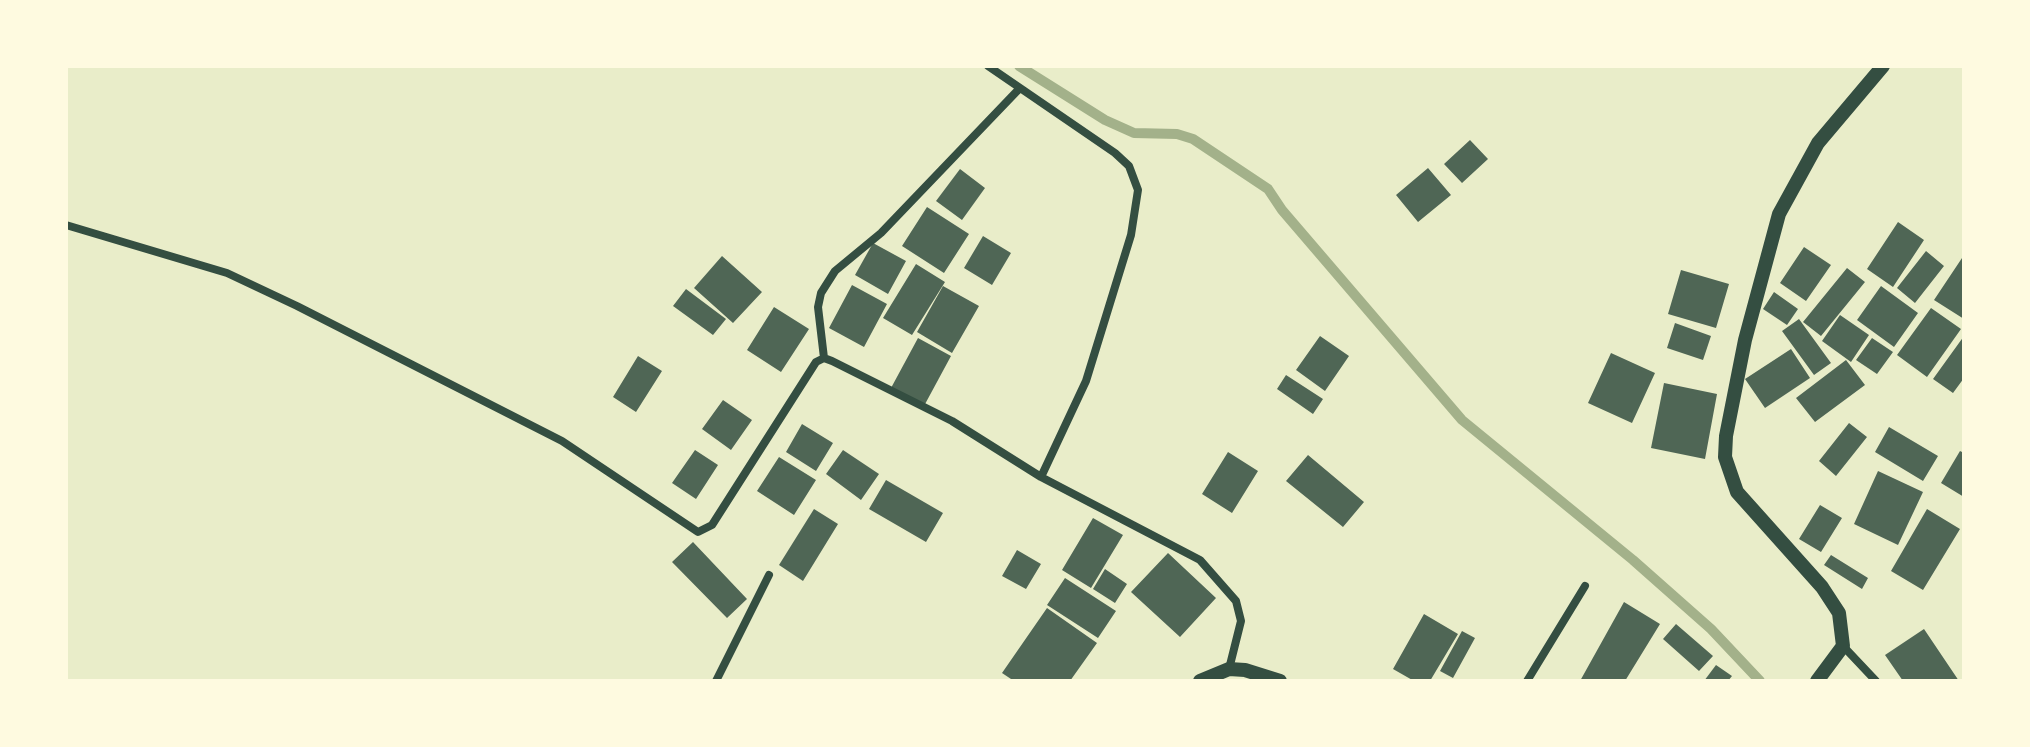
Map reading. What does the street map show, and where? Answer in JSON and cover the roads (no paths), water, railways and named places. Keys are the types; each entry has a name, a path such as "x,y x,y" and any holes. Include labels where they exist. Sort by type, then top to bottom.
{"street":[{"path":"988,66 1115,153 1129,166 1138,190 1131,235 1086,381 1041,477"},
{"path":"1817,681 1843,646 1843,624 1833,602 1737,492 1725,457 1726,436 1745,340 1779,214 1818,143 1883,66"},
{"path":"824,358 818,307 821,293 835,271 881,233 1019,89"},
{"path":"66,225 227,273 297,306 562,441 687,529 698,532 712,525 816,362 824,358"},
{"path":"824,358 952,421 1041,477 1200,560 1236,601 1241,621 1229,669"},
{"path":"716,681 769,575"},
{"path":"1527,681 1585,586"},
{"path":"1843,646 1876,681"},
{"path":"1200,681 1229,669 1245,670 1280,681"}],"waterway":[{"path":"1019,66 1105,120 1134,133 1177,134 1193,139 1268,189 1282,210 1462,420 1633,560 1711,629 1760,681"}]}
